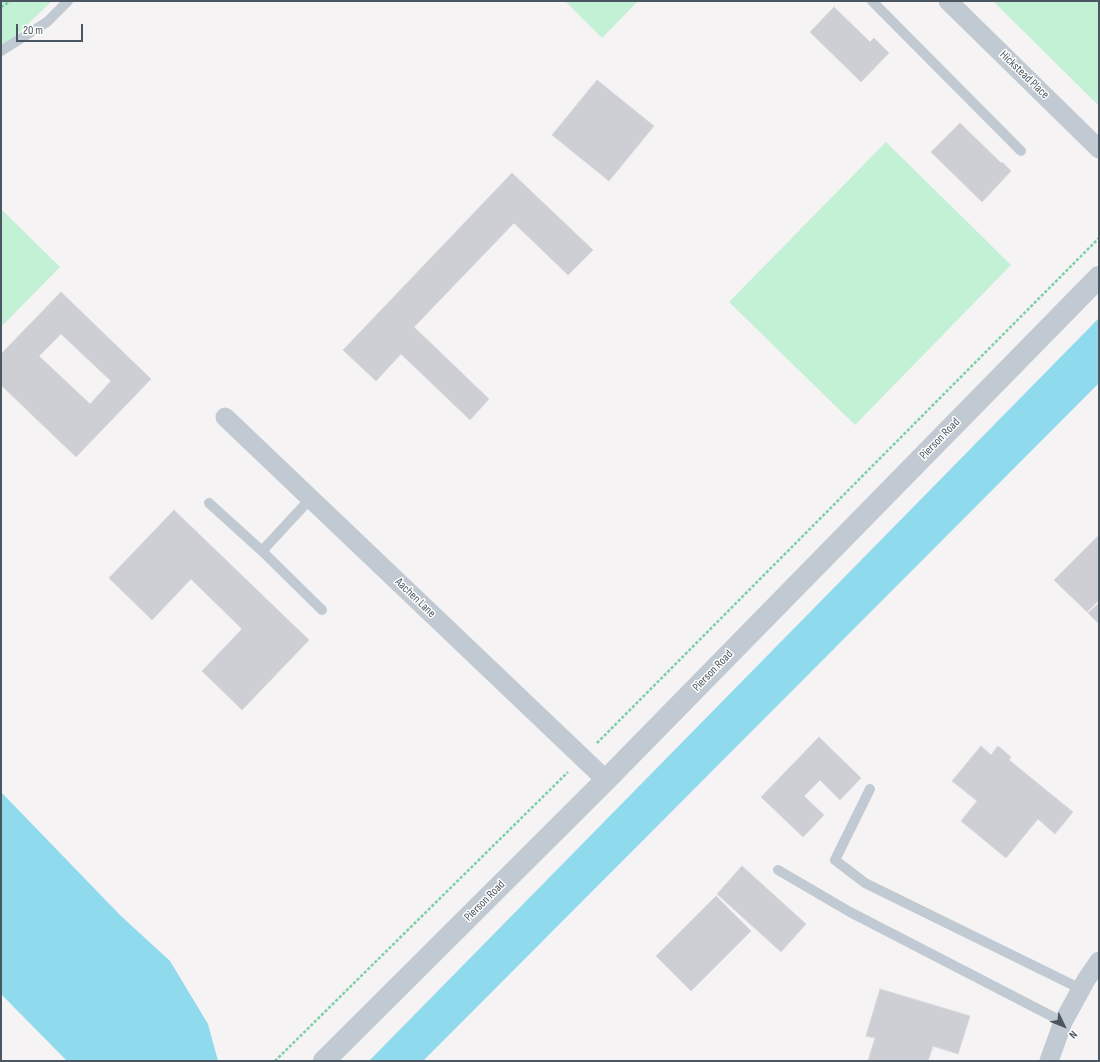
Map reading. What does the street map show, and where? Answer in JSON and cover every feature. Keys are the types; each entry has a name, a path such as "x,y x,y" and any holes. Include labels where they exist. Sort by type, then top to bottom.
{"street":[{"name":"Hickstead Place","path":"948,1 1099,149"},
{"name":"Pierson Road","path":"324,1061 606,780 1099,277"},
{"name":"Aachen Lane","path":"225,417 606,780"},
{"path":"1049,1061 1063,1022 1081,989 1099,961"}],"lane":[{"path":"1,51 47,22 68,1"},
{"path":"872,1 1021,151"},
{"path":"262,551 311,498"},
{"path":"209,503 262,551 322,610"},
{"path":"870,789 835,860 864,883 1081,989"},
{"path":"778,870 857,915 1063,1022"}],"path":[{"path":"1,7 11,1"},
{"path":"275,1061 583,758 1099,238"}],"green space":[{"path":"1,1 52,1 1,50"},
{"path":"565,1 638,1 602,38"},
{"path":"993,1 1099,1 1099,106"},
{"path":"886,142 1011,265 855,425 729,302"},
{"path":"1,209 60,267 1,327"}],"water":[{"path":"1099,318 1099,383 423,1061 369,1061"},
{"path":"1,792 120,915 170,961 208,1024 218,1061 67,1061 1,994"}],"building":[{"path":"834,7 870,42 874,38 889,53 861,82 810,32"},
{"path":"597,80 654,126 609,181 552,135"},
{"path":"960,123 1011,171 982,202 931,152"},
{"path":"512,173 593,250 568,275 514,223 414,327 489,399 470,420 401,354 376,381 343,350"},
{"path":"61,292 151,379 76,457 1,385 1,354","holes":["61,334 111,381 90,404 39,356"]},
{"path":"174,510 309,640 242,710 202,671 242,629 191,579 152,620 109,578"},
{"path":"1099,535 1099,600 1087,612 1054,580"},
{"path":"1099,603 1099,624 1088,613"},
{"path":"819,737 861,778 840,800 820,780 804,796 824,815 803,837 761,797"},
{"path":"981,746 991,755 998,746 1011,757 1009,760 1073,812 1055,834 1038,819 1006,858 961,821 977,801 952,781"},
{"path":"742,866 806,924 781,952 717,894"},
{"path":"716,896 751,931 691,991 656,956"},
{"path":"880,989 970,1016 958,1054 933,1046 928,1061 868,1061 875,1038 866,1036"}]}
